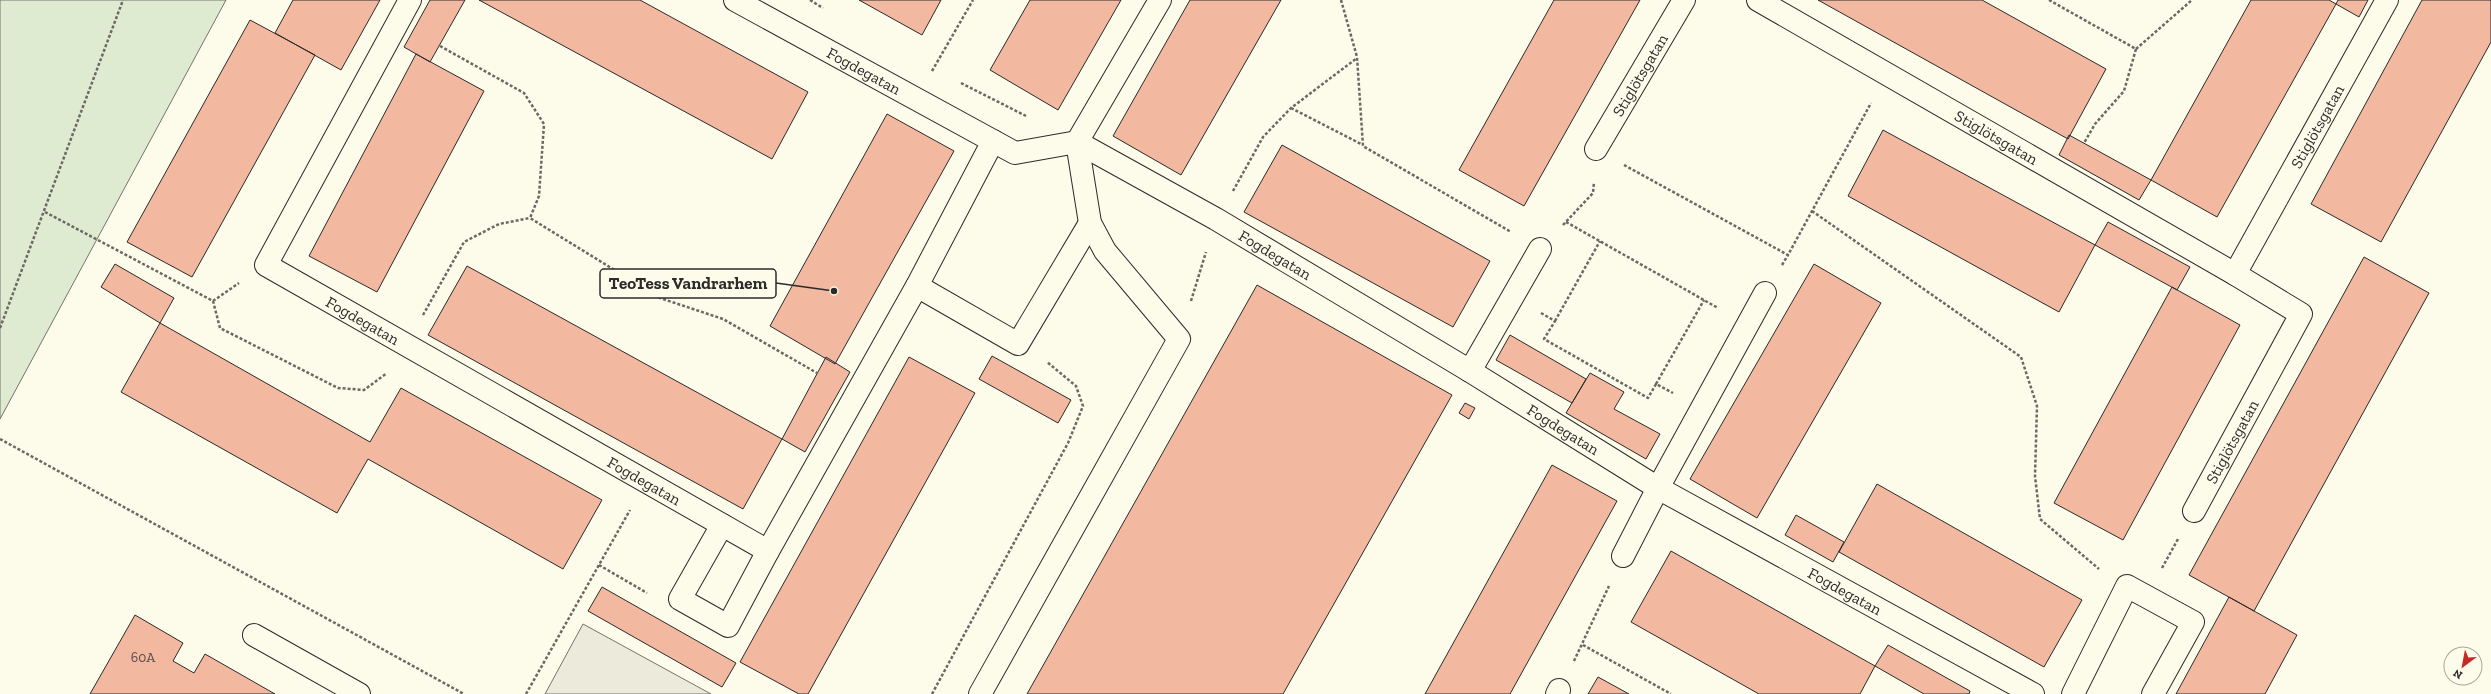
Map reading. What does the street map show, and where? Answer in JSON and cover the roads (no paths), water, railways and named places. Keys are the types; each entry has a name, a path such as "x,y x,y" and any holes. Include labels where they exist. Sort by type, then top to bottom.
{"street":[{"name":"Fogdegatan","path":"410,0 266,265 768,551"},
{"name":"Fogdegatan","path":"736,0 1015,153 1077,142 1216,220 1470,371 1658,488 2033,694"},
{"path":"980,694 1179,339 1105,251 1090,223 1077,142 1160,0"},
{"name":"Stiglötsgatan","path":"1596,149 1684,0"},
{"name":"Stiglötsgatan","path":"1758,0 2235,274 2301,314 2194,511"},
{"name":"Stiglötsgatan","path":"2235,274 2387,0"},
{"path":"722,525 680,599 728,626 768,551 917,286 993,141"},
{"path":"917,286 1018,344 1090,223"},
{"path":"1470,371 1540,249"},
{"path":"1623,556 1658,488 1765,293"},
{"path":"2073,694 2127,586 2193,622 2154,694"},
{"path":"254,635 359,694"}],"place":[{"name":"TeoTess Vandrarhem","path":"834,291"}]}
